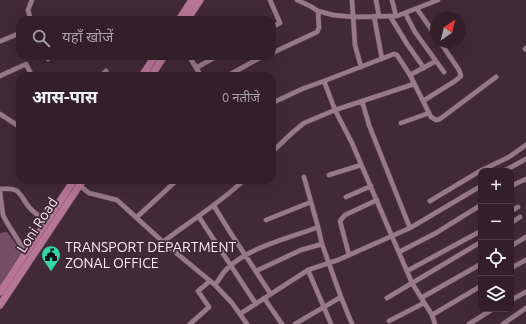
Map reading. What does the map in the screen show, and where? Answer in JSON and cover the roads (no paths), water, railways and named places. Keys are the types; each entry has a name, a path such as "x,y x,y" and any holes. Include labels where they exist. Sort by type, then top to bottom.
{"highway":[{"path":"182,16 192,0"},
{"path":"190,16 200,0"},
{"path":"145,72 152,60"},
{"path":"154,72 161,60"},
{"name":"Loni Road","path":"0,305 46,222 76,184"},
{"name":"Loni Road","path":"0,292 29,255 77,184"}],"street":[{"path":"30,16 28,10 32,0"},
{"path":"270,0 280,23 276,25"},
{"path":"297,0 318,11 333,15 353,16 396,16 438,0"},
{"path":"352,0 355,45 361,67"},
{"path":"376,0 376,16 382,59"},
{"path":"392,0 396,16"},
{"path":"417,9 430,27"},
{"path":"276,51 317,32 319,28 318,11"},
{"path":"404,13 415,32 444,72"},
{"path":"390,16 424,68"},
{"path":"1,41 16,35"},
{"path":"423,101 461,76 459,70 444,48"},
{"path":"276,101 302,89 394,54 397,55 410,75 429,112 434,119 440,119 496,78"},
{"path":"192,60 198,72"},
{"path":"196,68 211,60"},
{"path":"234,72 256,60"},
{"path":"410,75 436,61"},
{"path":"0,76 26,64 30,72"},
{"path":"324,81 335,110 371,186 412,283 432,315 435,324"},
{"path":"276,148 304,123 335,110 414,84"},
{"path":"362,101 369,125 410,228"},
{"path":"401,123 429,112"},
{"path":"0,114 16,124"},
{"path":"430,201 480,171 509,157 526,145"},
{"path":"510,168 526,159"},
{"path":"329,175 361,165"},
{"path":"304,177 322,244 352,324"},
{"path":"514,185 526,179"},
{"path":"80,184 89,193 117,200 163,242 215,285 232,303 247,324"},
{"path":"136,218 173,184"},
{"path":"163,242 214,206 240,184"},
{"path":"346,197 371,186"},
{"path":"0,189 11,188 19,192 30,208 46,222"},
{"path":"240,314 270,293 308,270 349,255 410,228 478,188"},
{"path":"0,195 3,215 29,255"},
{"path":"349,255 340,221 345,215 376,200"},
{"path":"266,220 311,202"},
{"path":"214,206 270,293"},
{"path":"399,252 441,230 478,207"},
{"path":"514,209 518,207"},
{"path":"199,217 230,267 256,304"},
{"path":"514,220 520,217"},
{"path":"215,285 224,271 245,256 285,238 318,227"},
{"path":"407,272 478,233"},
{"path":"514,244 526,237"},
{"path":"256,271 301,250 322,244"},
{"path":"387,298 478,244"},
{"path":"514,266 526,260"},
{"path":"421,298 478,266"},
{"path":"308,270 331,324"},
{"path":"190,324 209,307 198,291 210,281"},
{"path":"432,315 478,288"},
{"path":"514,298 526,292"},
{"path":"295,324 341,297"},
{"path":"264,298 282,324"},
{"path":"389,321 424,303"},
{"path":"503,324 526,308"},
{"path":"469,324 488,312"}],"place":[{"name":"TRANSPORT DEPARTMENT ZONAL OFFICE","path":"51,272"}]}
